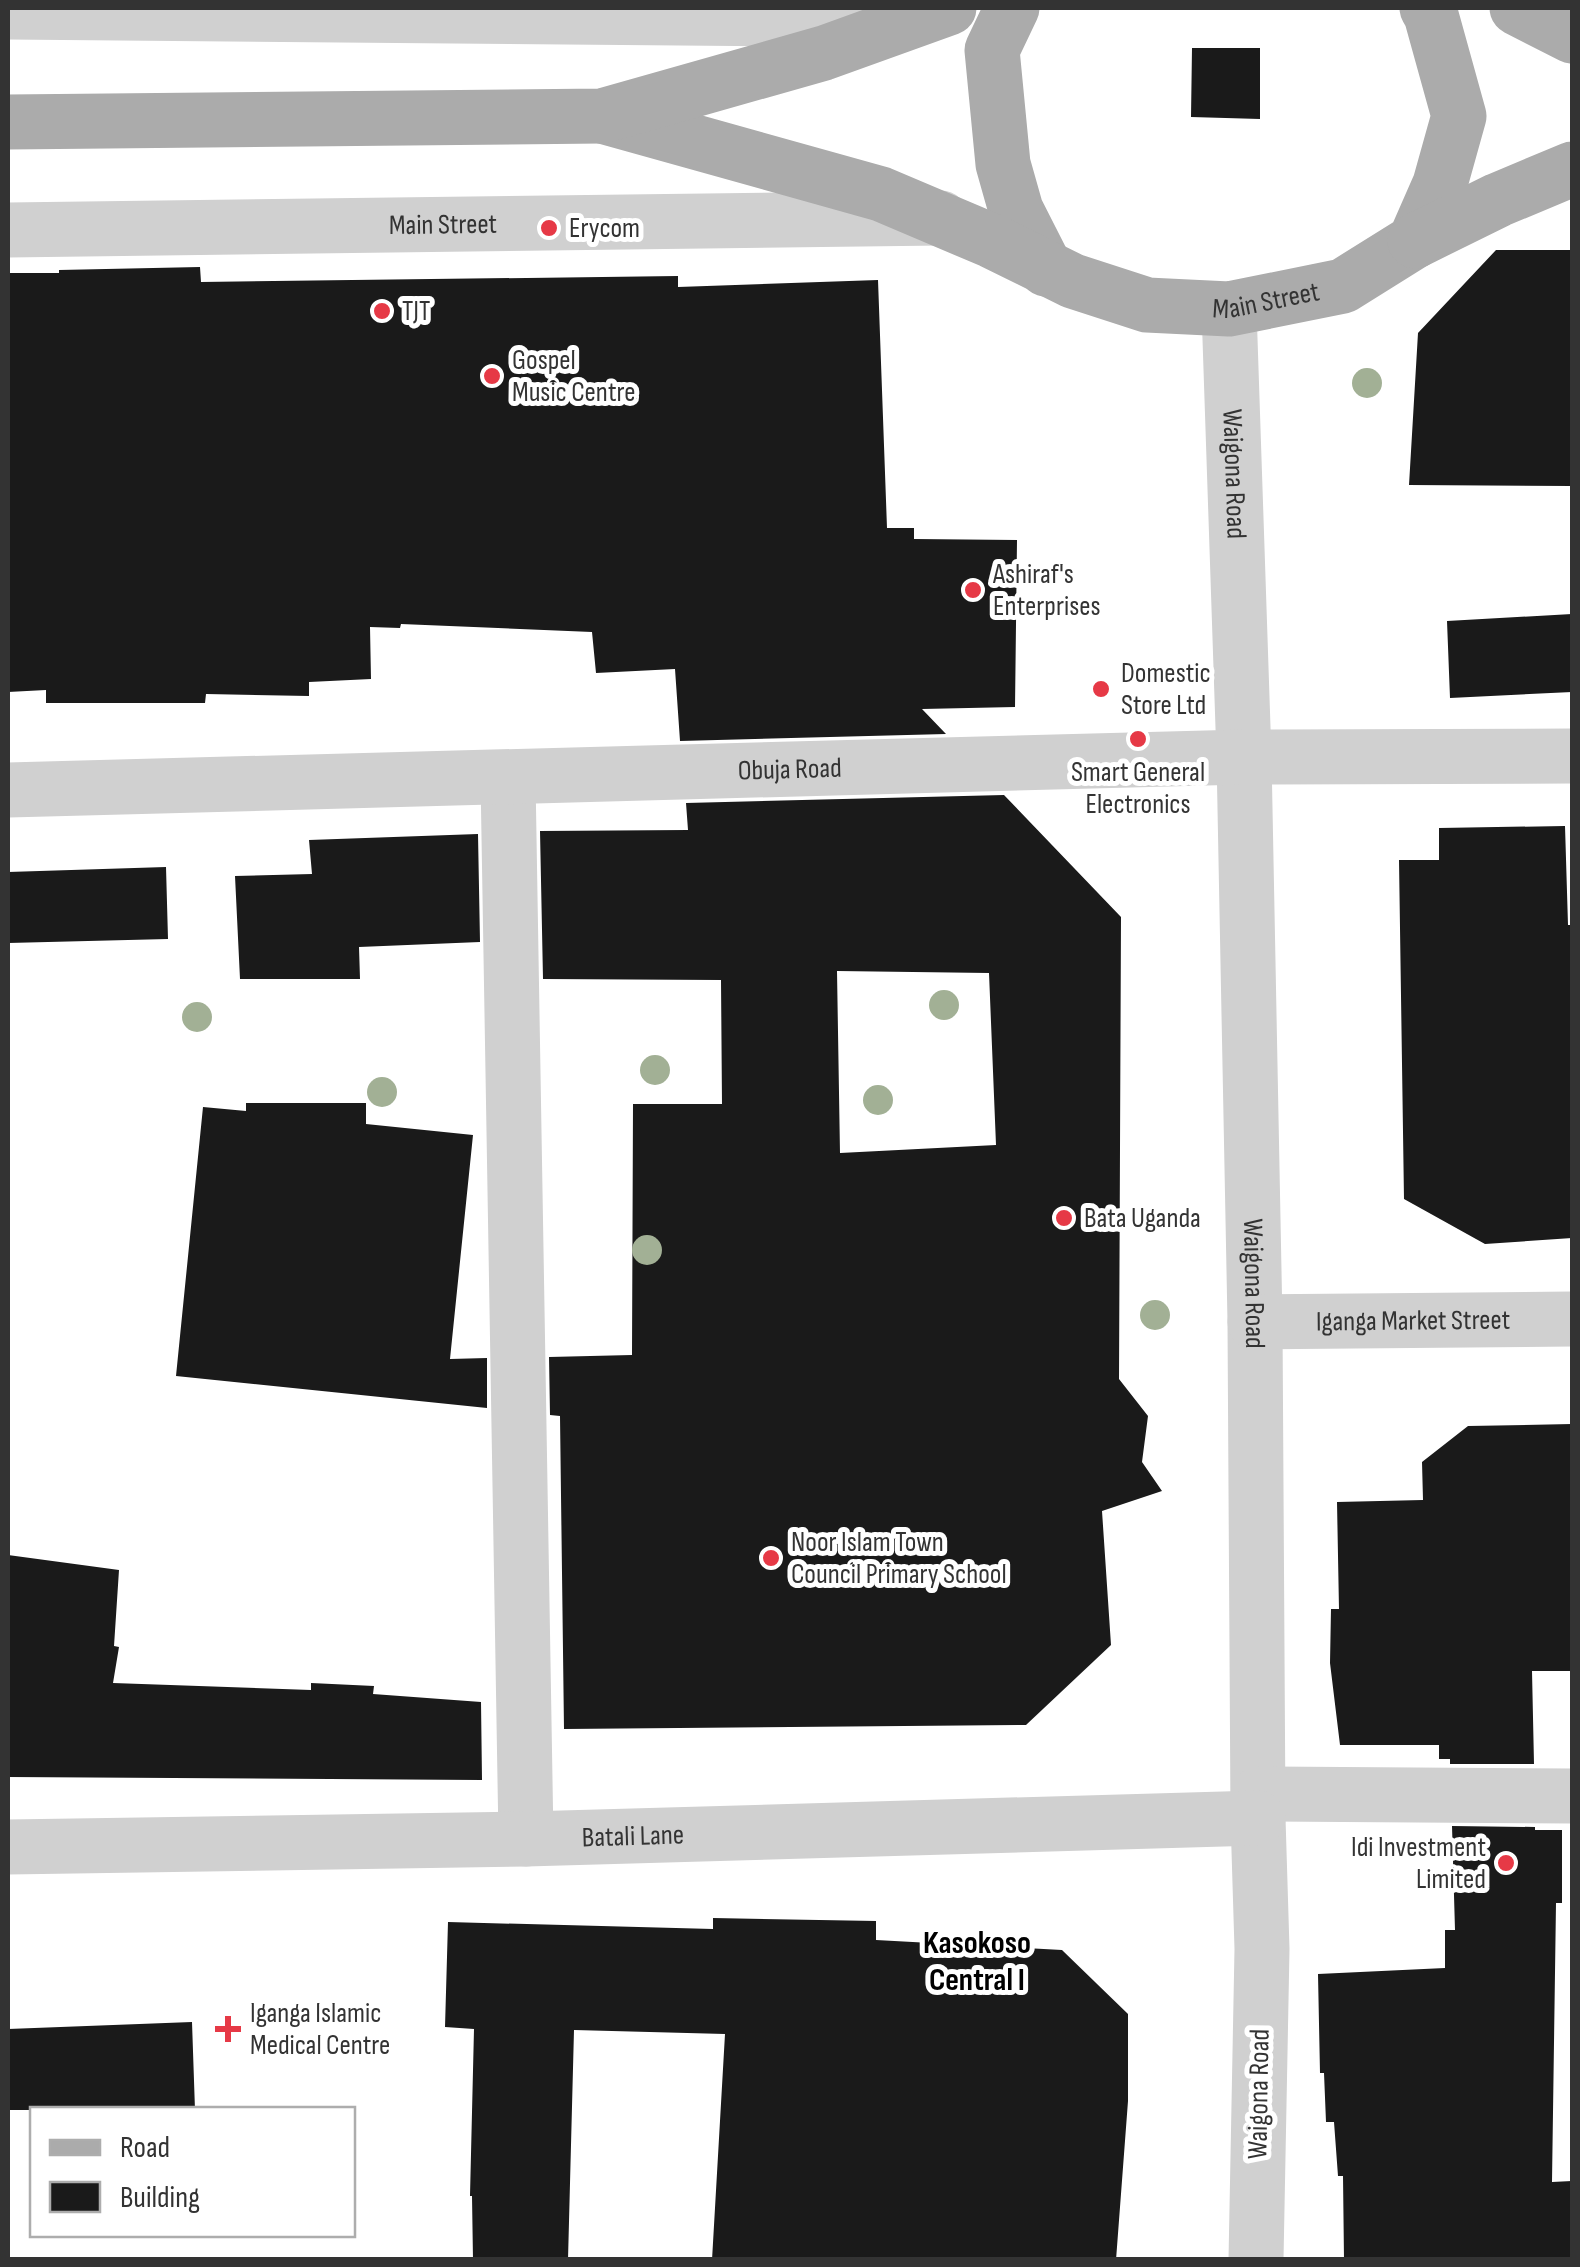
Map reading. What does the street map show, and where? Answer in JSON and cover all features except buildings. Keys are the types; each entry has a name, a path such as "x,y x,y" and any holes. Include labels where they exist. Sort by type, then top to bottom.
{"main road":[{"path":"1012,8 992,50 1002,164 1016,210 1046,270"},
{"path":"1415,242 1440,184 1459,116 1427,8"},
{"path":"1517,8 1572,36"},
{"name":"Main Street","path":"8,122 602,116 824,53 934,14"},
{"name":"Main Street","path":"602,116 881,194 992,241 1046,270 1147,305 1229,308 1343,286 1415,242 1498,200 1562,178"}],"street":[{"name":"Main Street","path":"8,12 934,14"},
{"name":"Main Street","path":"8,230 940,218"},
{"name":"Waigona Road","path":"1229,308 1244,757 1255,1322 1262,1949 1256,2260"},
{"name":"Obuja Road","path":"8,790 1244,757 1572,756"},
{"path":"508,778 526,1839"},
{"name":"Iganga Market Street","path":"1255,1322 1572,1318"},
{"name":"Batali Lane","path":"8,1847 526,1839 1572,1796"}],"place":[{"name":"Erycom","path":"549,228"},
{"name":"TJT","path":"382,311"},
{"name":"Gospel Music Centre","path":"492,376"},
{"name":"Ashiraf's Enterprises","path":"973,590"},
{"name":"Domestic Store Ltd","path":"1101,689"},
{"name":"Smart General Electronics","path":"1138,739"},
{"name":"Bata Uganda","path":"1064,1218"},
{"name":"Noor Islam Town Council Primary School","path":"771,1558"},
{"name":"Idi Investment Limited","path":"1506,1863"},
{"name":"Iganga Islamic Medical Centre","path":"228,2029"}],"district":[{"name":"Kasokoso Central I","path":"977,1962"}]}
